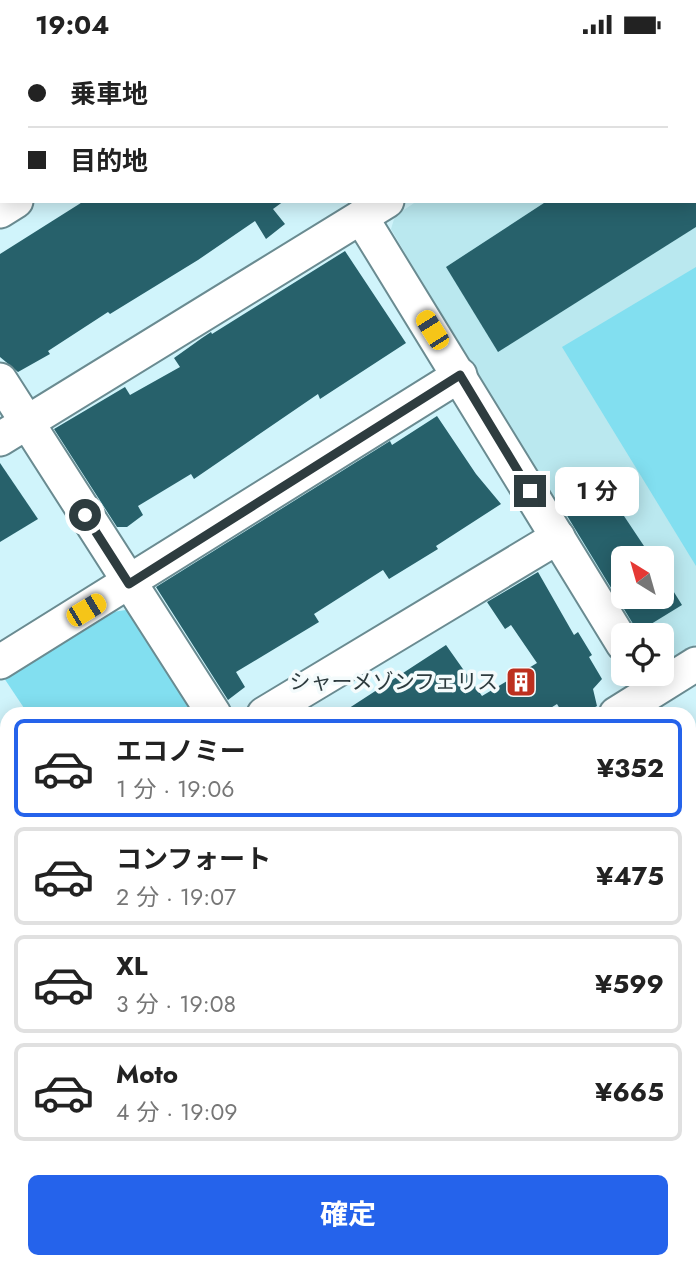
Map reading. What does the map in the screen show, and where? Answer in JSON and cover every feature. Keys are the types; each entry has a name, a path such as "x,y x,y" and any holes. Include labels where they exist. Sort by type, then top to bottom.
{"street":[{"path":"13,431 374,209 460,375 611,625"},
{"path":"0,662 129,584 460,375"},
{"path":"0,380 13,431 129,584 209,707"},
{"path":"276,707 558,537"},
{"path":"674,672 696,664"},
{"path":"623,707 643,686"}],"shaded area":[{"path":"414,203 696,203 696,644 674,658 674,623 621,623 613,609 674,609 674,546 611,546 611,606 391,229 395,216"},
{"path":"696,267 696,566 562,347"},
{"path":"132,609 192,707 23,707 2,675 100,614"}],"building":[{"path":"81,203 281,203 273,209 285,224 266,239 255,221 198,260 110,314 108,312 48,351 50,354 18,372 0,357 0,254"},
{"path":"544,203 696,203 696,227 498,352 446,267"},
{"path":"345,251 406,343 320,399 318,394 194,479 191,474 138,506 143,515 127,527 117,527 54,429 125,387 130,395 180,367 174,358 202,338"},
{"path":"437,416 476,474 501,504 436,546 438,549 389,579 383,570 314,614 319,622 236,672 245,687 228,700 156,587 390,441 392,445"},
{"path":"0,463 38,519 0,542"},
{"path":"604,486 644,546 611,546 611,588 563,509"},
{"path":"538,572 574,635 578,632 592,655 589,657 602,679 593,689 597,706 559,707 557,704 552,707 351,707 446,645 482,696 537,663 511,625 505,629 487,602"},
{"path":"674,592 682,605 653,623 633,623 624,609 674,609"}],"place":[{"name":"シャーメゾンフェリス","path":"521,682"}],"route":[{"path":"85,515 129,584 460,375 530,491"}]}
